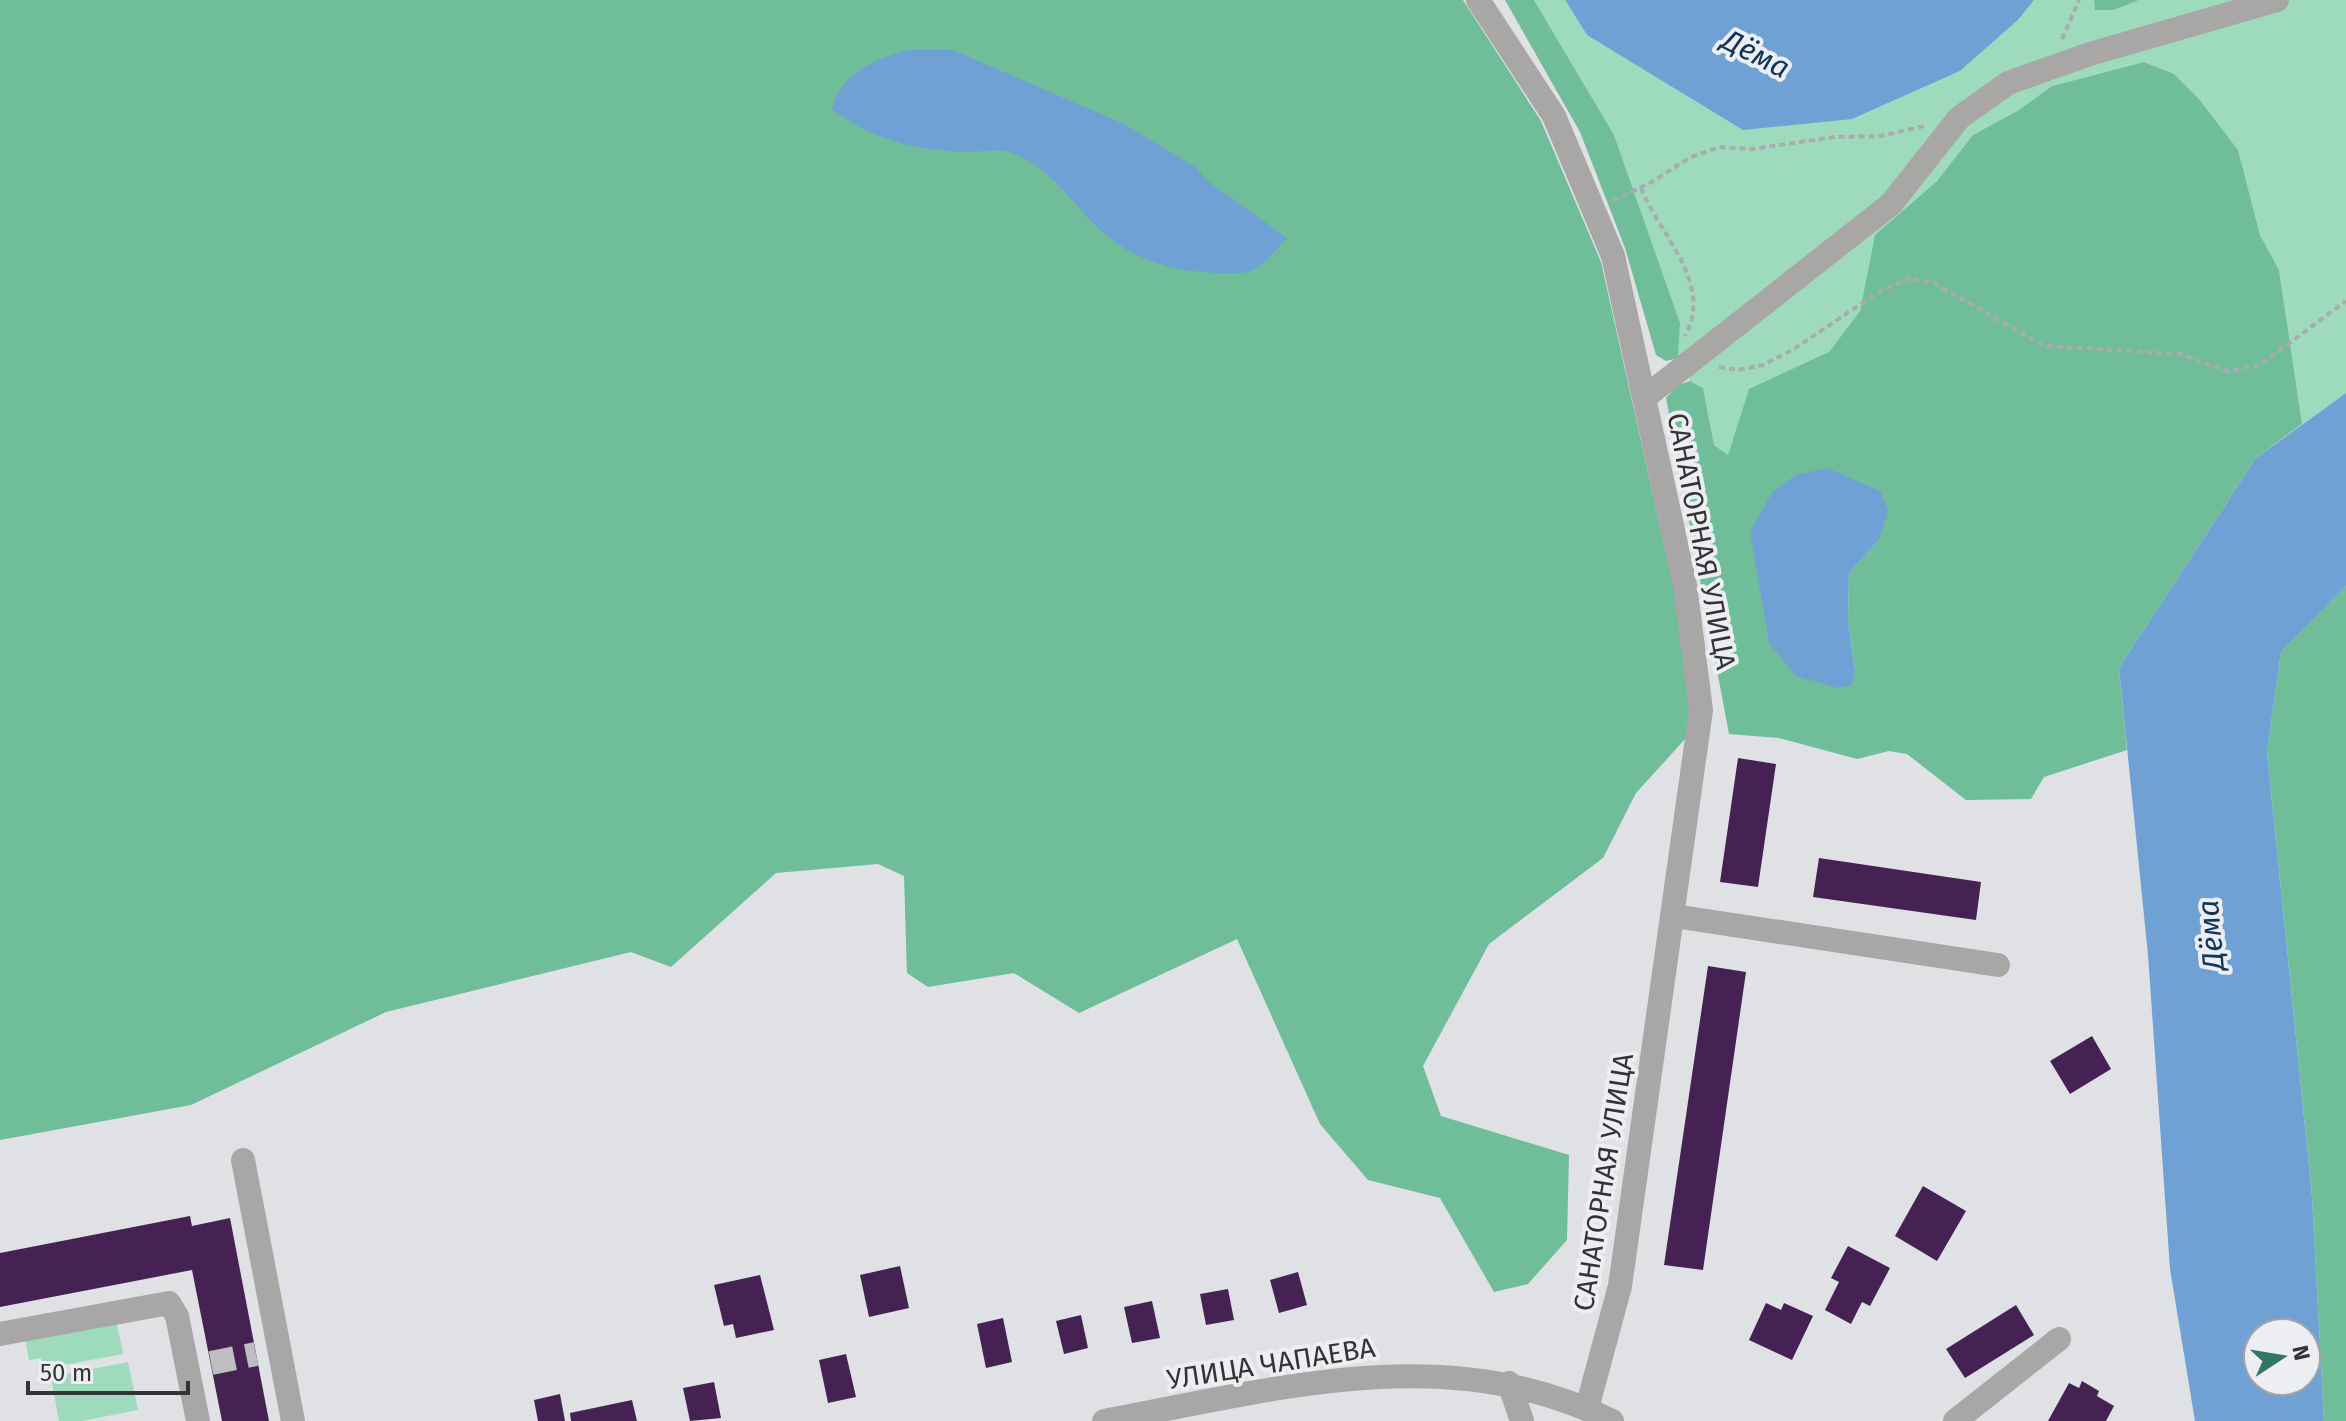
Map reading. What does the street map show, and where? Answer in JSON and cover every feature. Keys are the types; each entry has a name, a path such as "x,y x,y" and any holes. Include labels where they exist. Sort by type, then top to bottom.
{"street":[{"name":"САНАТОРНАЯ УЛИЦА","path":"1478,0 1554,116 1613,256 1685,585 1701,710 1620,1286 1587,1408"},
{"path":"1644,398 1891,204 1959,118 2008,83 2050,67 2277,0"},
{"path":"1674,916 1998,965"},
{"path":"243,1160 268,1352 293,1421"},
{"path":"0,1334 169,1303 175,1308 199,1366 198,1421"},
{"path":"1955,1421 2059,1339"},
{"name":"УЛИЦА ЧАПАЕВА","path":"1104,1421 1327,1379 1421,1373 1509,1383 1587,1408 1612,1421"},
{"path":"1509,1383 1522,1421"}],"path":[{"path":"2050,67 2079,0"},
{"path":"1591,204 1620,200 1689,158 1719,147 1752,149 1835,137 1881,136 1959,118"},
{"path":"1641,188 1693,287 1694,320 1679,346 1683,368 1738,370 1763,365 1794,349 1877,293 1910,278 1934,283 2044,346 2180,354 2227,371 2260,365 2346,301"}],"green space":[{"path":"0,0 1463,0 1541,121 1601,262 1673,584 1696,727 1636,793 1603,858 1489,944 1423,1066 1441,1116 1569,1155 1567,1240 1528,1284 1494,1292 1440,1198 1368,1180 1320,1124 1237,939 1079,1013 1014,973 928,987 907,973 904,876 878,864 776,873 671,967 631,952 386,1012 191,1105 0,1140"},
{"path":"1505,0 1534,0 1614,135 1680,323 1678,358 1666,361 1656,355 1625,248 1580,132"},
{"path":"1534,0 1565,0 1587,35 1852,119 1960,71 2018,20 2034,0 2094,0 2096,10 2114,10 2139,0 2346,0 2346,393 2302,424 2279,270 2260,235 2238,150 2199,99 2174,74 2144,62 2052,86 2019,110 1973,135 1937,181 1875,235 1860,311 1829,352 1749,390 1728,455 1714,445 1703,388 1690,381 1678,358 1680,323 1614,135"},
{"path":"2094,0 2139,0 2114,10 2095,10"},
{"path":"2144,62 2174,74 2199,99 2238,150 2260,235 2279,270 2302,424 2256,458 2119,668 2127,750 2044,777 2031,799 1966,800 1907,754 1889,751 1857,759 1779,738 1729,734 1666,398 1678,385 1690,381 1703,388 1714,445 1728,455 1749,389 1829,352 1860,311 1875,235 1937,181 1973,135 2019,110 2052,86","holes":["1796,475 1879,540 1849,573 1848,620 1855,671"]},
{"path":"2346,586 2346,1421 2324,1421 2322,1317 2318,1317 2312,1195 2267,752 2281,652"},
{"path":"116,1320 123,1354 43,1369 41,1358 29,1360 25,1338"},
{"path":"128,1362 138,1410 82,1421 59,1421 51,1377"}],"water":[{"name":"Дёма","path":"1565,0 2034,0 2018,20 1960,71 1852,119 1743,130 1587,35"},
{"path":"907,50 953,50 1124,124 1197,168 1206,180 1287,238 1259,266 1244,273 1204,272 1156,263 1115,242 1055,182 1035,165 1012,153 1001,150 963,152 910,145 878,135 832,109 836,97 851,77 871,63"},
{"name":"Дёма","path":"2346,393 2346,586 2281,652 2267,752 2312,1196 2318,1317 2242,1317 2242,1397 2322,1397 2322,1384 2324,1421 2195,1421 2170,1269 2148,955 2119,668 2256,458"},
{"path":"1827,468 1880,491 1888,510 1879,540 1849,573 1848,620 1855,671 1852,685 1838,688 1796,676 1769,643 1750,532 1773,491 1796,475"}],"building":[{"path":"1738,758 1776,764 1758,887 1720,882"},
{"path":"1819,858 1981,882 1976,920 1813,897"},
{"path":"1708,966 1746,972 1703,1270 1664,1265"},
{"path":"2092,1036 2111,1069 2070,1094 2050,1061"},
{"path":"1923,1186 1966,1211 1937,1261 1895,1236"},
{"path":"190,1216 192,1226 230,1218 269,1421 222,1421 192,1270 0,1307 0,1253"},
{"path":"1848,1246 1890,1268 1870,1306 1862,1302 1851,1324 1825,1310 1839,1282 1831,1278"},
{"path":"900,1266 909,1308 869,1317 860,1275"},
{"path":"1298,1272 1307,1305 1279,1313 1270,1280"},
{"path":"760,1275 774,1330 736,1338 733,1324 724,1326 714,1285"},
{"path":"1228,1289 1234,1320 1206,1325 1200,1294"},
{"path":"1152,1301 1160,1338 1132,1343 1124,1307"},
{"path":"1766,1303 1781,1310 1784,1303 1813,1316 1792,1360 1749,1340"},
{"path":"2016,1305 2034,1335 1965,1378 1946,1349"},
{"path":"1081,1315 1088,1348 1064,1354 1056,1321"},
{"path":"1003,1318 1012,1362 986,1368 977,1324"},
{"path":"846,1354 856,1397 828,1403 819,1360"},
{"path":"2082,1381 2099,1391 2097,1396 2114,1406 2106,1421 2048,1421 2069,1383 2079,1388"},
{"path":"714,1382 721,1418 690,1421 683,1388"},
{"path":"560,1394 565,1421 538,1421 534,1400"},
{"path":"632,1400 637,1421 571,1421 570,1413"}],"tunnel":[{"path":"211,1363 256,1354"}]}
